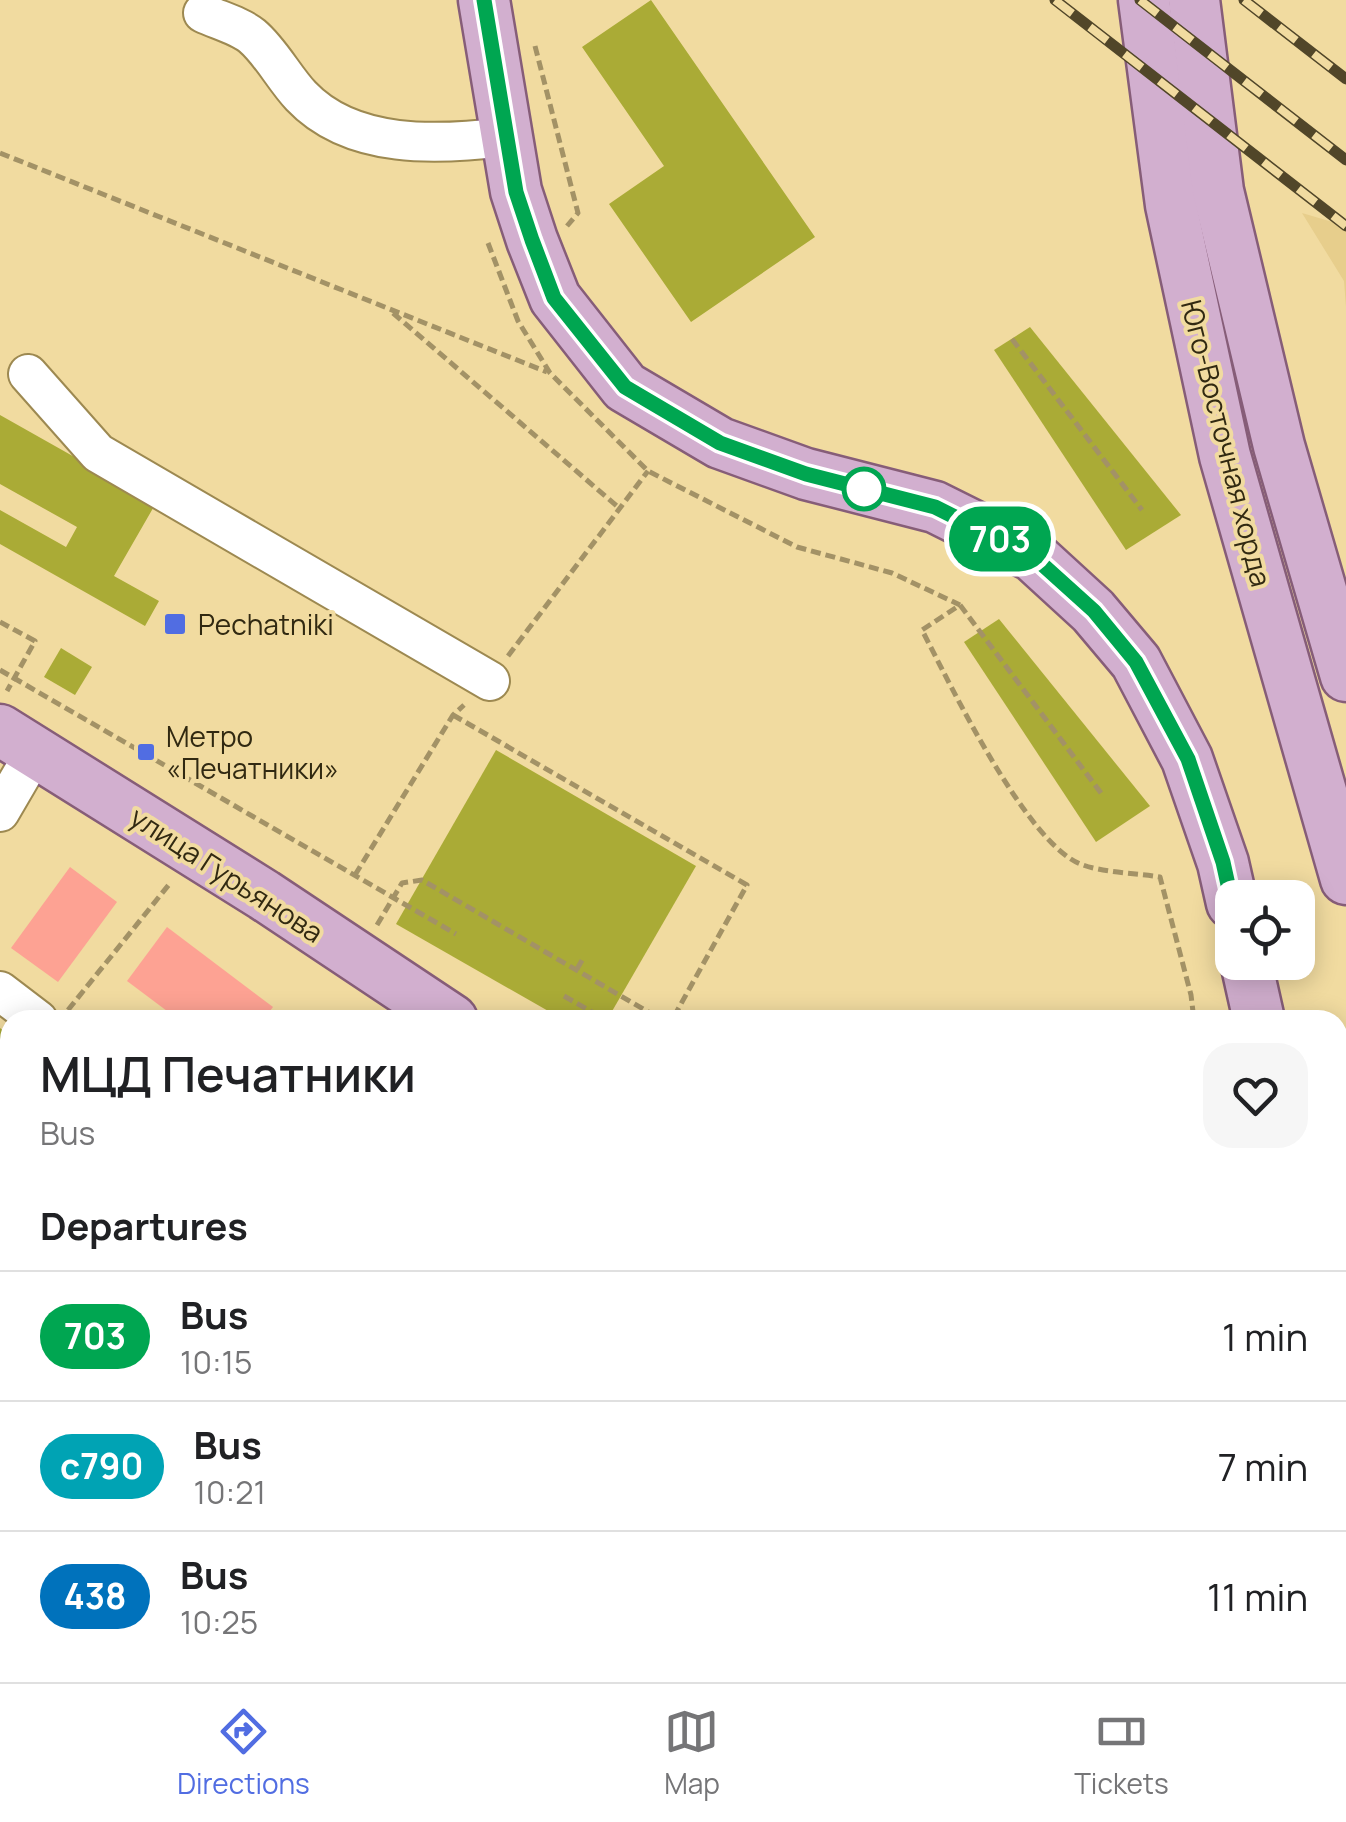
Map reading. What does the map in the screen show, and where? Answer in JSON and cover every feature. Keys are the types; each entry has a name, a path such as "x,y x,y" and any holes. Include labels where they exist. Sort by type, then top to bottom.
{"main road":[{"path":"484,0 516,192 554,298 625,387 720,443 806,474 935,507 1033,556 1094,611 1136,662 1188,759 1227,880"},
{"name":"Юго-Восточная хорда","path":"1144,0 1170,205 1225,456 1342,872"},
{"name":"Юго-Восточная хорда","path":"1194,0 1218,192 1279,446 1346,676"},
{"name":"улица Гурьянова","path":"18,741 264,895 437,1010"},
{"path":"1250,980 1258,1010"}],"lane":[{"path":"203,13 251,35 302,97 317,110 356,129 406,142 448,144 506,137"},
{"path":"28,374 98,453 490,681"},
{"path":"0,812 18,741"},
{"path":"0,991 25,1010"}],"path":[{"path":"532,36 578,213 566,227"},
{"path":"0,153 550,373"},
{"path":"390,310 618,507"},
{"path":"1012,339 1142,510"},
{"path":"355,875 454,715 490,681 648,472"},
{"path":"1101,792 960,604 922,630 973,728 1034,826 1080,865 1160,877 1193,1010"},
{"path":"0,622 35,641 16,677"},
{"path":"0,670 456,934"},
{"path":"454,715 747,885 678,1010"},
{"path":"68,1010 172,880"},
{"path":"394,898 402,883 422,880 645,1010"},
{"path":"515,934 520,924"},
{"path":"577,969 584,957"},
{"path":"564,996 588,1010"}],"shaded area":[{"path":"1302,213 1346,226 1346,307 1344,281"},
{"path":"70,867 117,902 58,982 11,948"},
{"path":"167,927 273,1007 166,1010 127,981"}],"building":[{"path":"651,0 815,237 691,322 609,204 664,166 582,47"},
{"path":"1030,327 1181,515 1126,550 994,350"},
{"path":"0,415 156,503 114,576 159,601 145,626 0,544 0,510 66,547 77,527 0,484"},
{"path":"999,619 1150,806 1096,842 964,642"},
{"path":"61,648 92,667 75,695 44,677"},
{"path":"496,750 696,866 613,1010 546,1010 396,924"}],"railway":[{"path":"1055,0 1346,226"},
{"path":"1140,0 1346,160"},
{"path":"1244,0 1346,79"}],"bus line":[{"name":"703","path":"484,0 516,192 532,240 554,298 625,387 720,443 806,474 935,507 1033,556 1094,611 1136,662 1188,759 1227,880"}],"place":[{"name":"Pechatniki","path":"175,624"},
{"name":"Метро «Печатники»","path":"146,752"}]}
